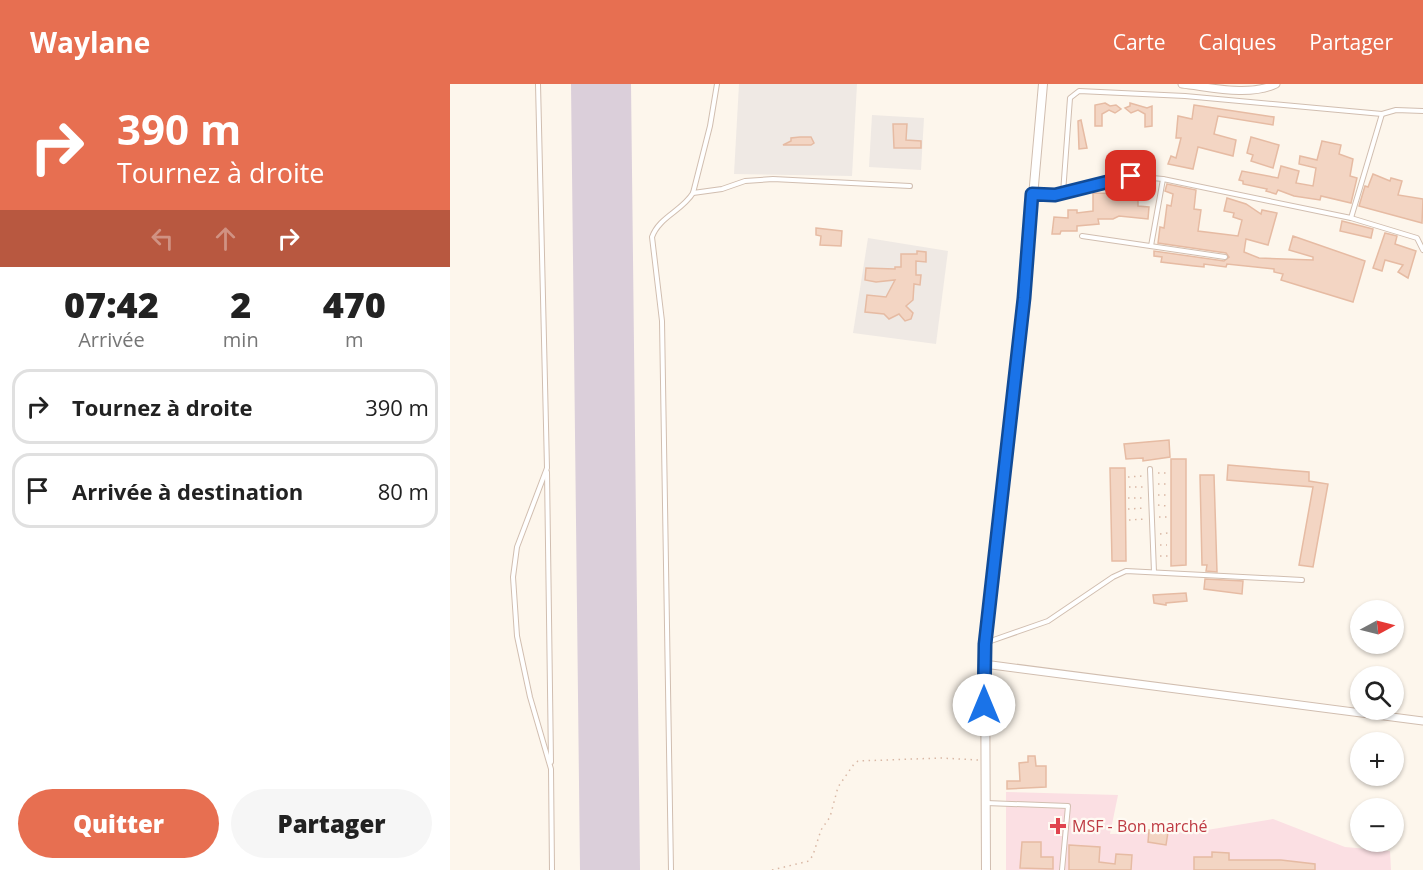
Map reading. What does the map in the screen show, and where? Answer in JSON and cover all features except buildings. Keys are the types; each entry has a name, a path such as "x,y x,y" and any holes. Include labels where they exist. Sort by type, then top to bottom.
{"street":[{"path":"986,870 985,644 1027,267 1043,84"},
{"path":"1182,84 1251,90 1268,88 1276,84"},
{"path":"984,664 1423,721"}],"lane":[{"path":"538,84 547,468 552,870"},
{"path":"671,870 662,321 652,237 655,227 687,202 693,193 710,126 717,84"},
{"path":"1063,193 1070,98 1079,91 1185,96 1382,114 1396,110 1423,111"},
{"path":"1351,218 1382,114"},
{"path":"1032,194 1055,195 1131,176 1163,179 1351,218 1423,239"},
{"path":"693,193 722,189 745,181 773,179 910,186"},
{"path":"1151,246 1163,179"},
{"path":"1082,236 1225,257"},
{"path":"1417,238 1423,250"},
{"path":"547,468 518,547 513,577 520,648 530,697 551,769"},
{"path":"1150,473 1154,572"},
{"path":"985,644 1048,621 1113,577 1126,571 1302,580"},
{"path":"986,803 1068,806 1062,870"}],"path":[{"path":"1128,477 1166,473"},
{"path":"1128,487 1166,484"},
{"path":"1128,498 1167,495"},
{"path":"1128,509 1167,506"},
{"path":"1129,520 1168,517"},
{"path":"1153,534 1168,533"},
{"path":"1154,556 1168,556"},
{"path":"772,870 809,861 821,830 830,817 838,787 858,761 941,758 986,761"}],"shaded area":[{"path":"739,84 857,84 852,176 734,174"},
{"path":"872,115 924,118 921,170 869,167"},
{"path":"868,238 948,251 936,344 853,333"},
{"name":"MSF - Bon marché","path":"1006,792 1118,795 1110,834 1195,832 1273,819 1350,847 1350,852 1390,852 1391,870 1006,870"}],"runway":[{"path":"601,84 610,870"}],"place":[{"name":"MSF - Bon marché","path":"1058,826"}],"route":[{"path":"984,705 985,644 1024,298 1032,194 1055,195 1131,176"}]}
